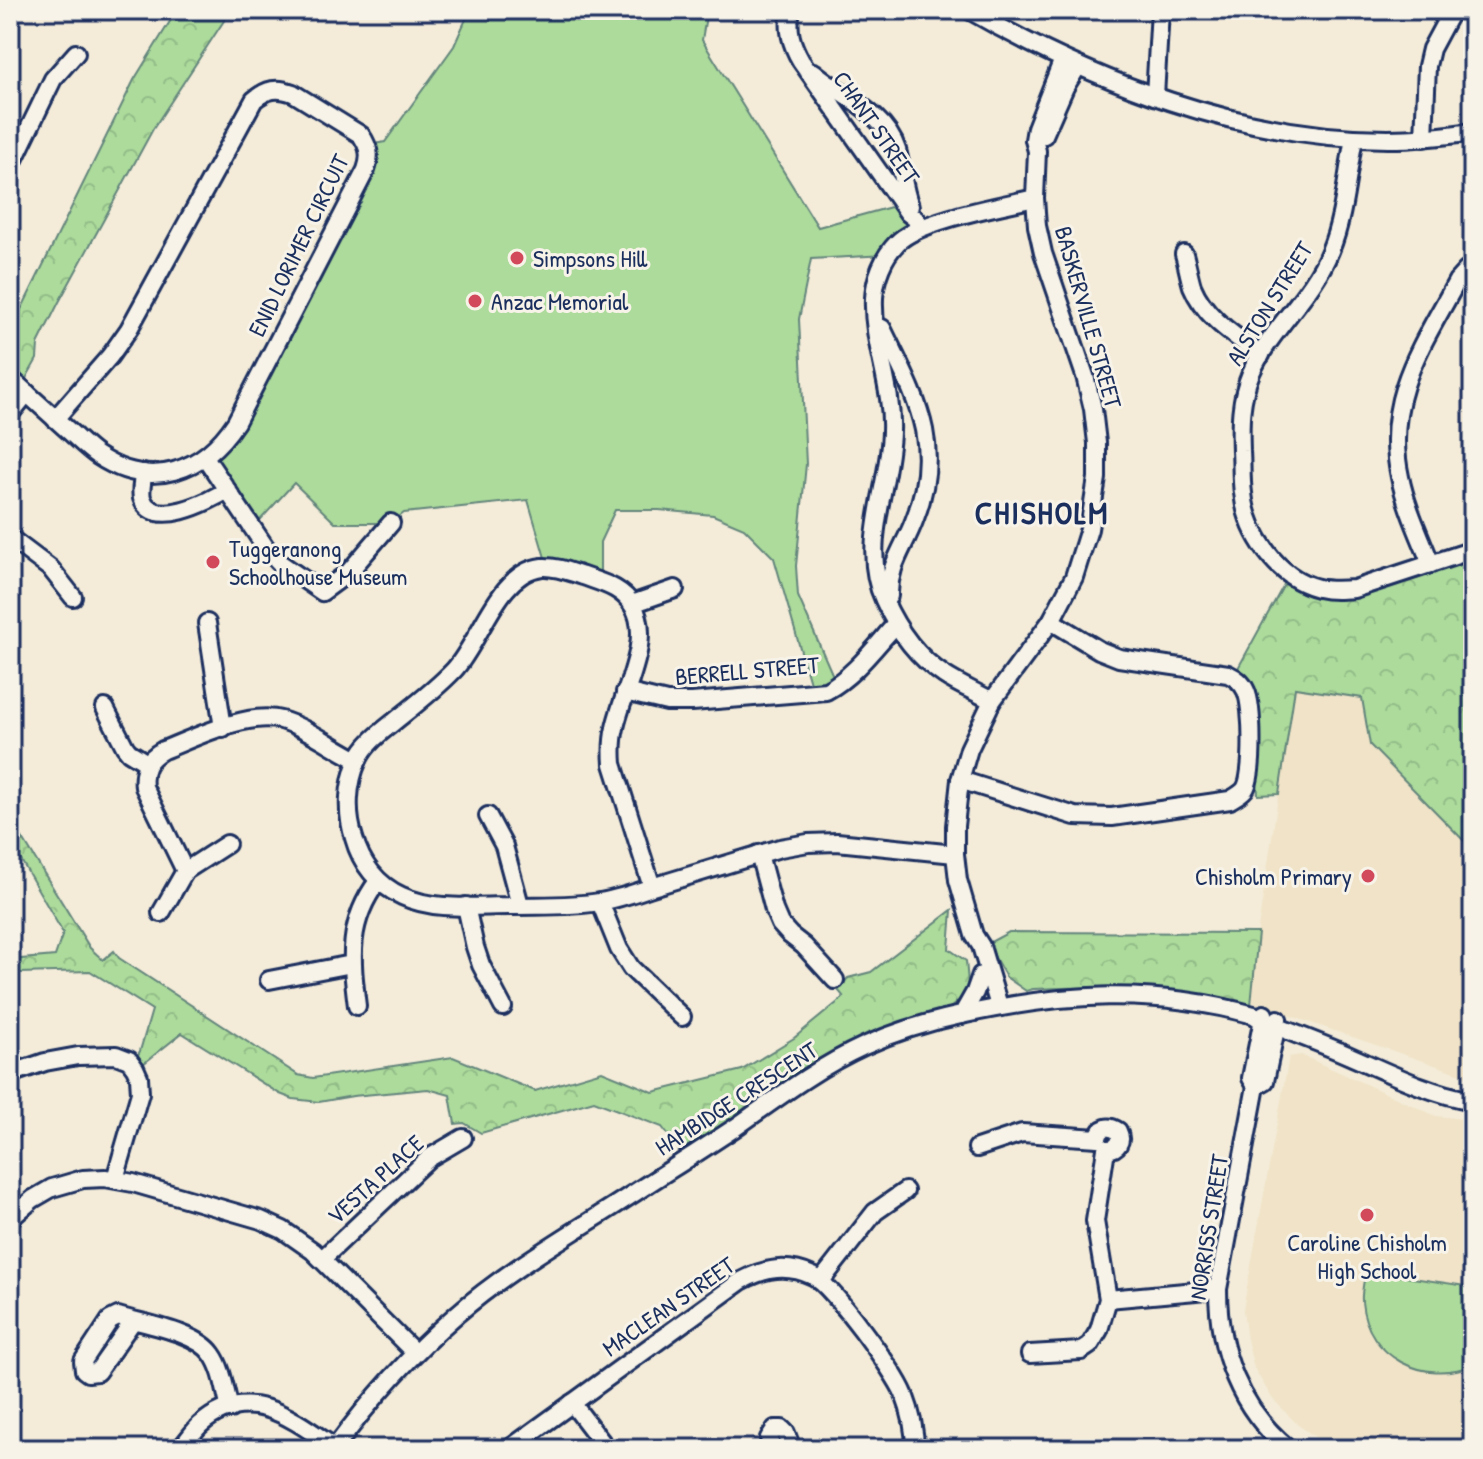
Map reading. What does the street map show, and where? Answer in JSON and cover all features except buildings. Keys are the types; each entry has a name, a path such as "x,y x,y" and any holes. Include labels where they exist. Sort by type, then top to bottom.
{"street":[{"name":"CHANT STREET","path":"791,10 793,49 918,223"},
{"path":"1155,96 1160,10"},
{"path":"1424,138 1427,66 1431,49 1452,10"},
{"path":"972,11 1070,62 1155,96 1208,112 1311,134 1354,138 1424,138 1473,132"},
{"path":"10,168 53,79 76,53"},
{"name":"CHANT STREET","path":"801,61 872,114 889,133 896,149 906,196 918,223"},
{"name":"BASKERVILLE STREET","path":"994,1007 958,880 955,826 960,780 969,749 992,701 1051,621 1074,577 1089,529 1097,478 1093,409 1085,376 1043,253 1035,198 1037,151 1061,95 1070,62"},
{"name":"ENID LORIMER CIRCUIT","path":"10,378 55,419 96,455 114,465 159,474 175,471 205,457 236,422 369,162 368,145 361,135 283,89 263,93 251,104 129,329 110,356 55,419"},
{"name":"ALSTON STREET","path":"1354,138 1339,221 1329,254 1319,274 1251,371 1245,389 1241,408 1243,495 1253,528 1269,555 1283,569 1317,588 1335,591 1354,589 1473,550"},
{"path":"992,701 952,680 925,660 894,620 882,597 875,554 876,527 891,433 875,311 876,283 882,264 897,243 918,223 1035,198"},
{"path":"1184,254 1200,302 1211,316 1261,355"},
{"path":"1431,564 1400,479 1396,454 1399,404 1410,369 1457,281 1473,268"},
{"path":"875,311 917,403 928,448 921,504 889,576 894,620"},
{"path":"10,414 27,393"},
{"path":"205,457 266,548 280,563 322,592 348,573 391,523"},
{"path":"143,473 143,500 148,509 156,513 196,506 227,490"},
{"path":"10,538 51,569 73,597"},
{"path":"652,887 613,764 612,749 615,727 641,635 640,621 632,604 610,585 556,568 541,567 527,572 513,581 503,593 456,668 374,738 358,760 351,784 349,817 357,848 378,881 405,898 424,904 564,905 600,902 652,887 759,854 808,843 837,842 955,854"},
{"path":"632,604 675,589"},
{"name":"BERRELL STREET","path":"625,692 667,702 692,702 826,691 848,676 894,620"},
{"path":"960,780 1085,818 1230,800 1245,789 1251,770 1249,703 1247,693 1236,678 1228,674 1119,658 1099,650 1051,621"},
{"path":"207,623 223,728"},
{"path":"105,708 125,747 147,763"},
{"path":"185,871 144,787 143,775 154,755 248,719 264,718 296,726 358,760"},
{"path":"488,816 504,846 520,905"},
{"path":"161,913 185,871 227,844"},
{"path":"759,854 780,924 835,980"},
{"path":"357,1006 352,946 364,903 378,881"},
{"path":"600,902 619,949 631,968 682,1017"},
{"path":"466,906 481,965 503,1007"},
{"path":"269,980 352,964"},
{"path":"962,1015 985,974 1007,991 1029,1001"},
{"name":"HAMBIDGE CRESCENT","path":"334,1448 373,1398 415,1353 457,1314 503,1279 816,1072 864,1046 934,1020 1029,1001 1088,996 1177,999 1267,1019 1350,1047 1414,1075 1473,1090"},
{"name":"HAMBIDGE CRESCENT","path":"1267,1019 1427,1090 1473,1101"},
{"name":"NORRISS STREET","path":"1267,1019 1251,1078 1256,1086 1218,1289 1222,1338 1237,1384 1262,1423 1289,1449"},
{"path":"10,1074 45,1062 78,1056 116,1055 129,1060 139,1077 140,1093 115,1179"},
{"path":"977,1148 1022,1133 1102,1144 1095,1221 1108,1299 1099,1330 1090,1345 1081,1351 1030,1354"},
{"name":"VESTA PLACE","path":"322,1259 429,1158 463,1138"},
{"path":"10,1219 33,1199 52,1188 83,1179 115,1179 261,1220 293,1236 322,1259 415,1353"},
{"path":"905,1191 875,1212 821,1281 836,1296 900,1385 911,1415 915,1449"},
{"name":"MACLEAN STREET","path":"509,1449 757,1273 781,1268 798,1270 821,1281"},
{"path":"1108,1299 1218,1289"},
{"path":"133,1321 188,1336 204,1345 219,1368 230,1409"},
{"path":"572,1403 607,1449"},
{"path":"180,1449 203,1423 216,1414 258,1406 293,1419 334,1448"},
{"path":"773,1449 769,1438 775,1429 786,1433 792,1449"}],"shaded area":[{"name":"Chisholm Primary","path":"1295,687 1362,698 1370,745 1471,848 1468,904 1473,904 1473,1041 1467,1076 1247,1001"},
{"name":"Caroline Chisholm High School","path":"1301,1055 1436,1116 1473,1120 1473,1435 1433,1449 1333,1449 1298,1425 1272,1398 1254,1368 1243,1310 1289,1057"}],"green space":[{"path":"177,10 231,10 153,129 59,302 38,344 37,359 24,382 10,369 10,326 23,306 134,80"},
{"name":"Simpsons Hill","path":"470,10 707,10 702,40 818,227 902,204 920,227 887,255 811,259 799,319 806,464 796,566 798,596 837,685 813,693 774,558 744,528 713,515 615,510 600,542 600,582 548,568 528,500 404,513 391,523 335,523 294,483 253,528 205,457 212,451 366,170 368,145 385,142 454,46"},
{"path":"1473,558 1473,904 1468,904 1471,848 1370,745 1362,698 1295,688 1279,794 1258,795 1252,686 1237,670 1287,579 1320,593"},
{"path":"10,788 16,808 15,826 90,948 103,960 114,951 119,958 298,1075 313,1078 453,1057 535,1091 602,1071 653,1092 742,1070 794,1038 844,997 838,990 848,978 871,972 952,910 949,949 966,961 966,989 948,1010 770,1094 681,1152 662,1127 594,1101 481,1133 464,1123 455,1124 450,1095 428,1089 319,1102 293,1099 182,1033 138,1068 134,1062 152,1010 90,971 20,973 10,969 10,960 55,956 63,933 10,841"},
{"path":"1009,932 1258,933 1251,1005 1197,993 1143,988 1026,991 1006,977 987,944"},
{"path":"1366,1271 1473,1287 1473,1365 1454,1370 1418,1369 1386,1352 1366,1322 1362,1298"}],"place":[{"name":"Simpsons Hill","path":"517,258"},
{"name":"Anzac Memorial","path":"475,301"},
{"name":"Tuggeranong Schoolhouse Museum","path":"213,562"},
{"name":"Chisholm Primary","path":"1368,876"},
{"name":"Caroline Chisholm High School","path":"1367,1215"}],"district":[{"name":"CHISHOLM","path":"1042,512"}]}
